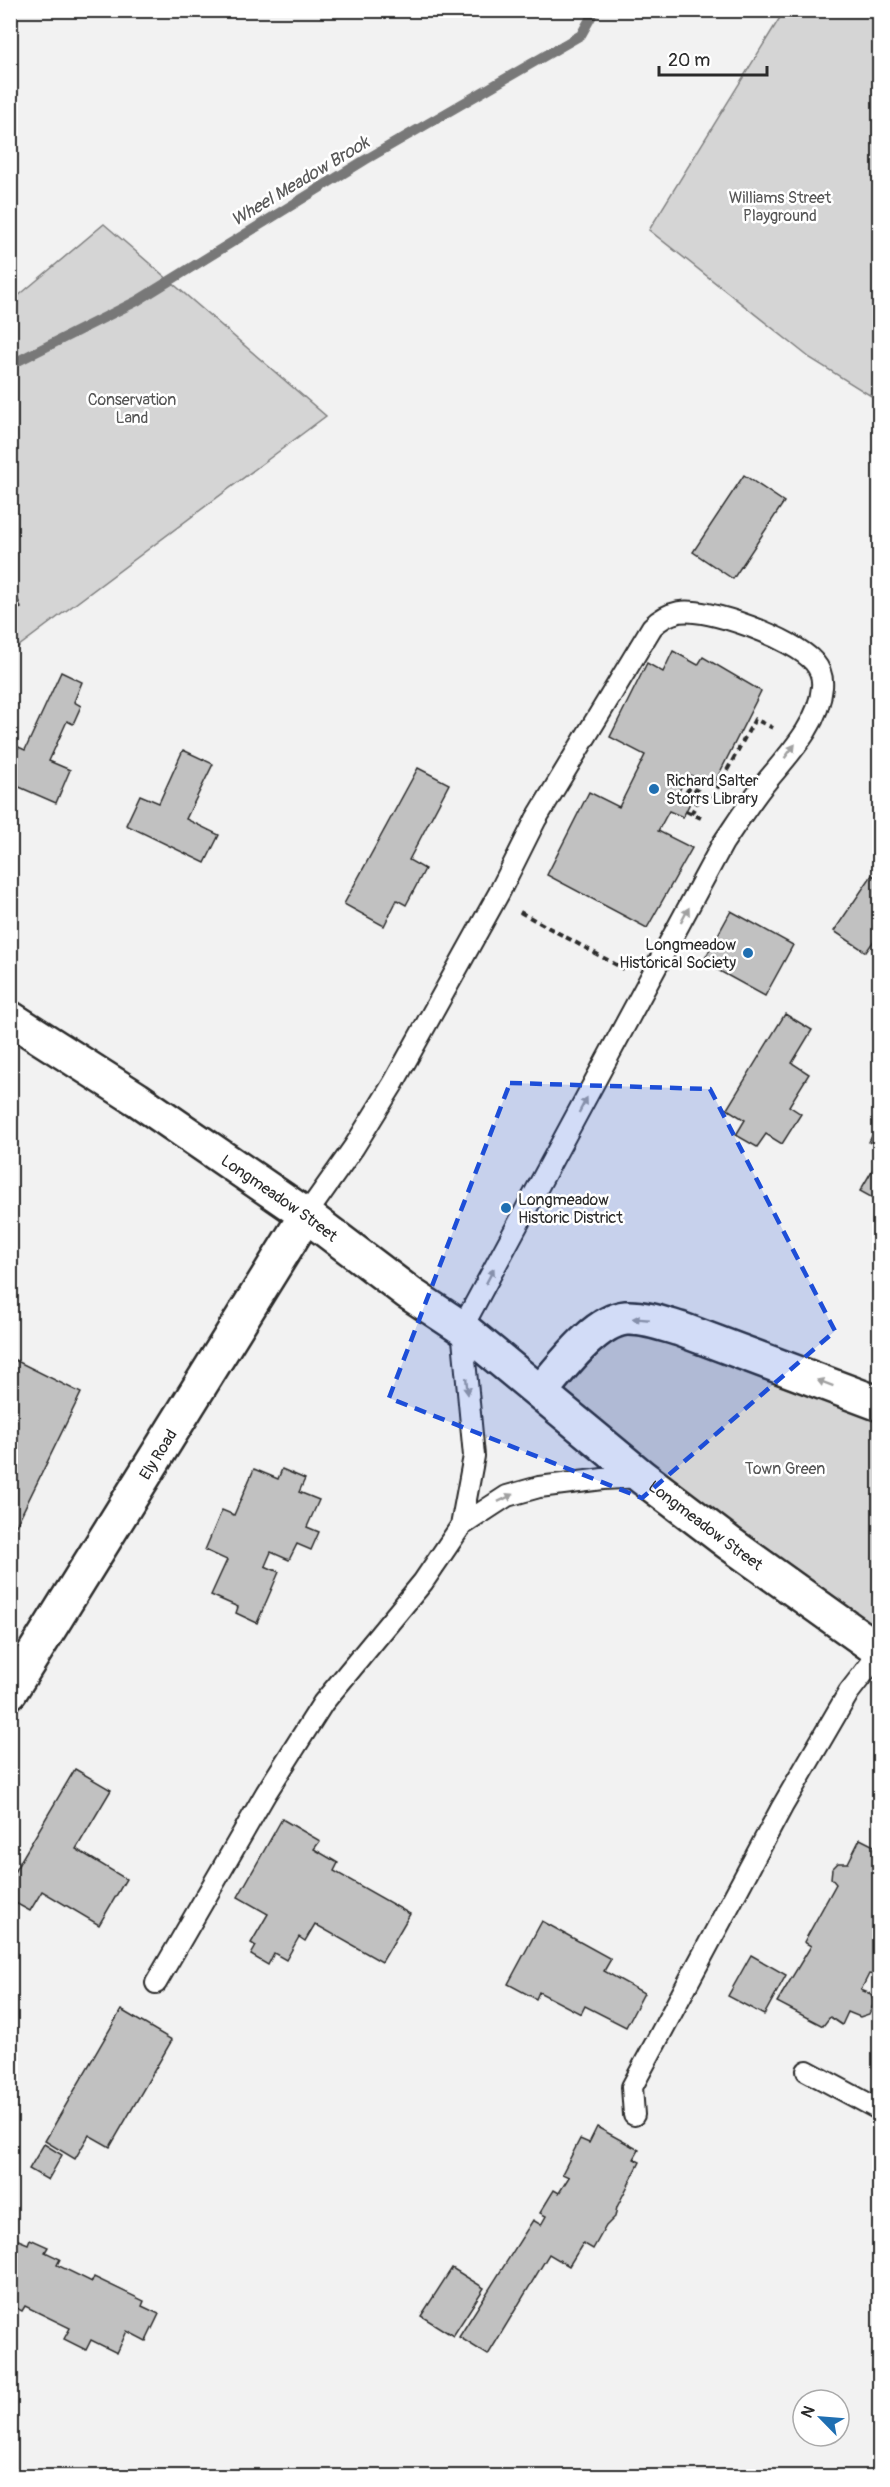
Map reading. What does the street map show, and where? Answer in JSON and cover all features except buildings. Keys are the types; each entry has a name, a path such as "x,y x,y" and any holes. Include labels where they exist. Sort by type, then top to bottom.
{"main road":[{"name":"Longmeadow Street","path":"10,1018 137,1099 306,1215 409,1293 462,1328 642,1477 729,1544 879,1651"},
{"name":"Ely Road","path":"10,1692 306,1215"},
{"path":"540,1392 568,1359 603,1327 624,1318 647,1319 680,1329 879,1404"}],"lane":[{"path":"306,1215 354,1147 393,1084 500,893 536,819 652,627 665,617 681,611 711,614 777,639 814,661 822,674 823,681 821,698 814,717 723,843 462,1328 474,1456 461,1526"},
{"path":"156,1983 266,1793 323,1703 423,1582 461,1526 507,1496 539,1487 642,1477"},
{"path":"634,2115 632,2087 782,1807 849,1692 879,1651"},
{"path":"807,2071 879,2110"}],"path":[{"path":"686,811 691,814 697,802 684,796 690,787 712,798 755,719 780,731"},
{"path":"512,907 628,970"}],"highlighted area":[{"path":"510,1083 710,1089 835,1331 642,1498 389,1398"}],"green space":[{"name":"Williams Street Playground","path":"784,11 879,11 879,401 810,358 649,230"},
{"name":"Conservation Land","path":"104,224 326,416 11,652 11,302"},
{"name":"Town Green","path":"624,1318 879,1404 879,1651 540,1392"}],"waterway":[{"name":"Wheel Meadow Brook","path":"10,365 137,301 365,160 581,35 595,10"}],"place":[{"name":"Richard Salter Storrs Library","path":"654,789"},
{"name":"Longmeadow Historical Society","path":"748,953"},
{"name":"Longmeadow Historic District","path":"506,1208"}]}
